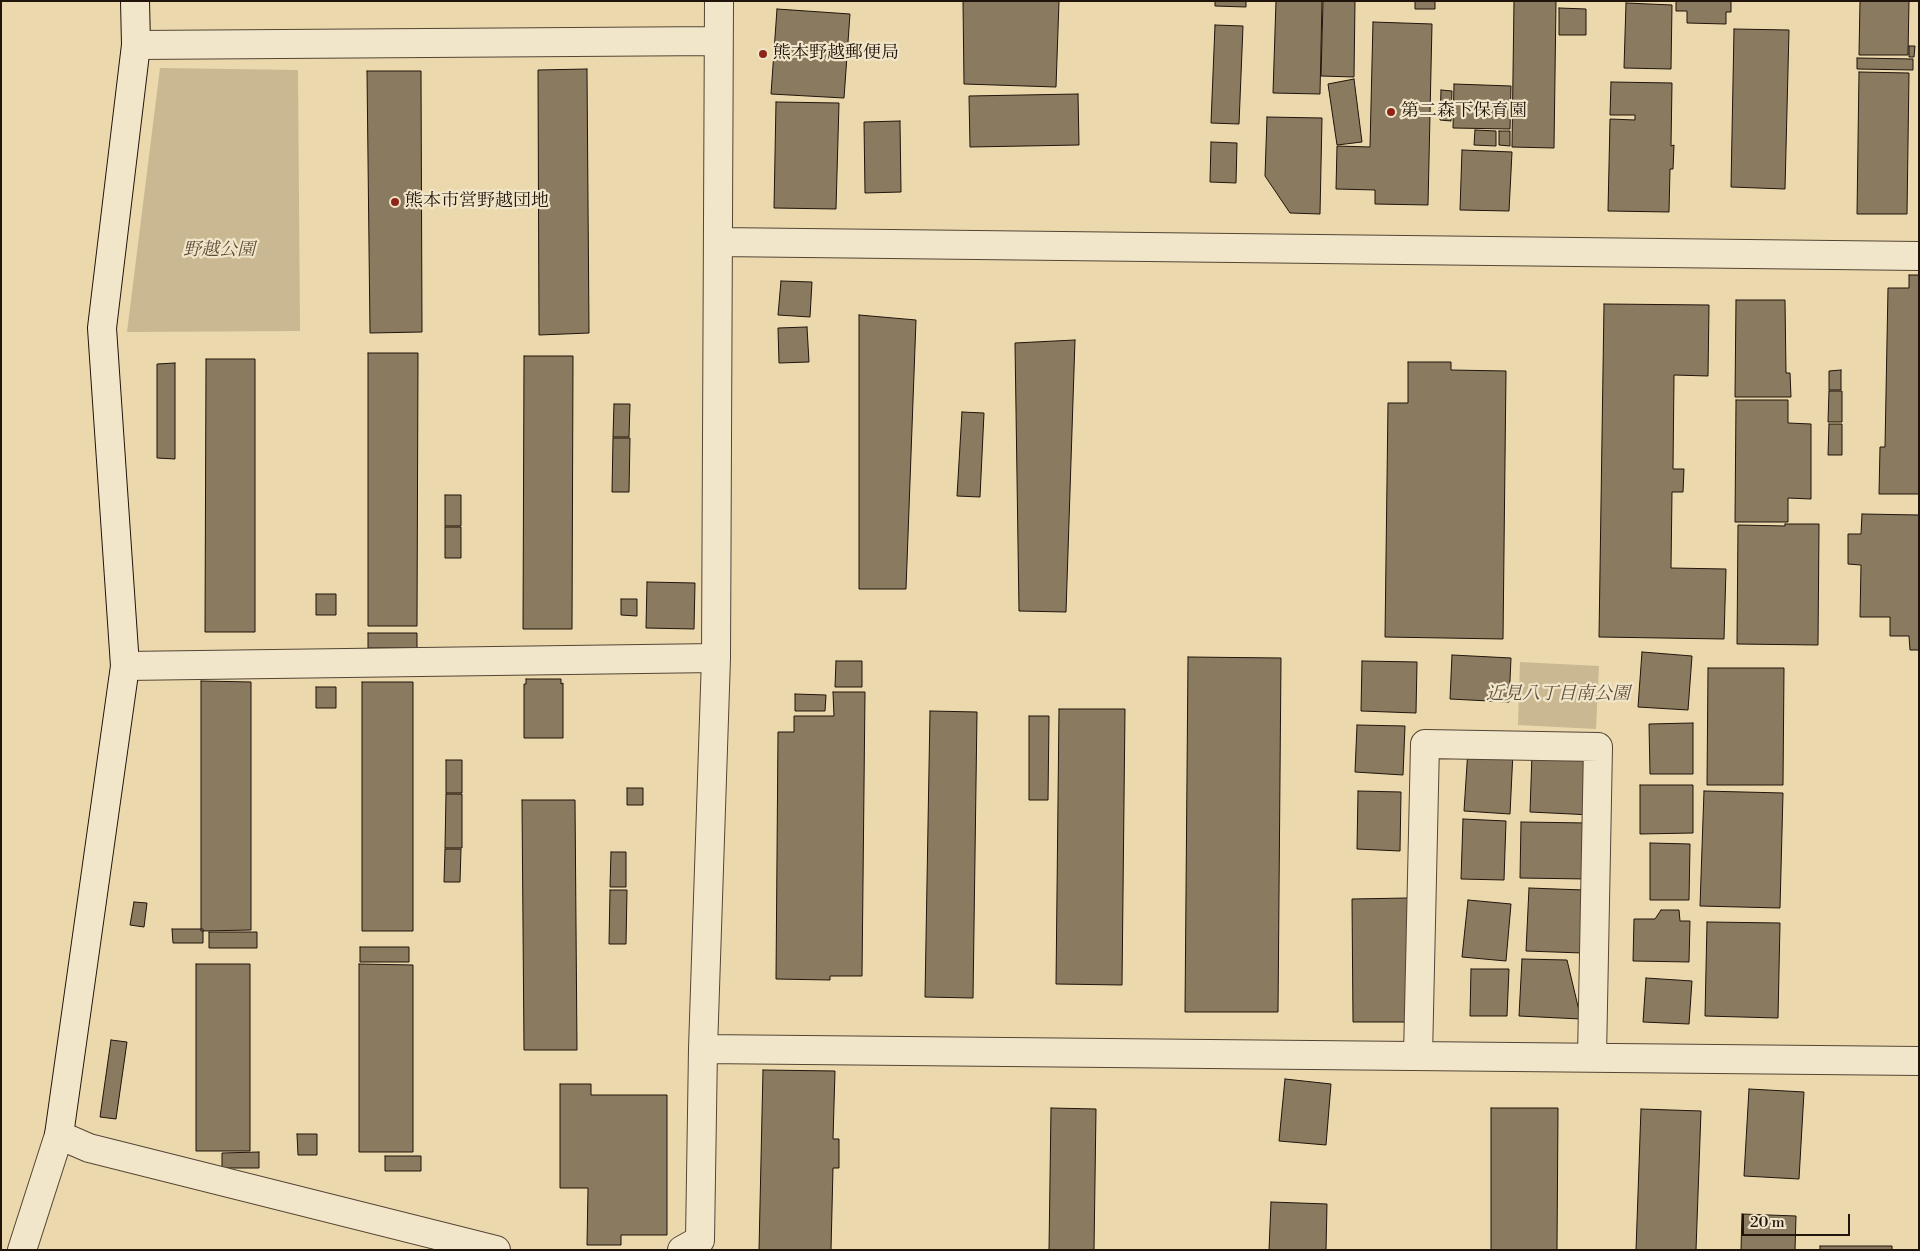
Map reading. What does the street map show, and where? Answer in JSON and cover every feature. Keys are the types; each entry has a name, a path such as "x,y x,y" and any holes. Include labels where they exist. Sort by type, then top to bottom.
{"street":[{"path":"22,1250 59,1135 126,666 102,328 136,44 135,1"},
{"path":"682,1250 700,1240 703,1049 716,658 719,1"},
{"path":"136,44 718,41"},
{"path":"719,242 1919,256"},
{"path":"126,666 716,658"},
{"path":"1418,1056 1425,744 1598,747 1592,1057"},
{"path":"703,1049 1919,1060"},
{"path":"59,1135 89,1148 496,1250"}],"green space":[{"name":"野越公園","path":"160,68 298,70 300,331 127,332"},
{"name":"近見八丁目南公園","path":"1520,662 1599,666 1596,729 1518,725"}],"building":[{"path":"963,1 1059,1 1056,87 964,84"},
{"path":"1215,1 1246,1 1246,7 1215,6"},
{"path":"1276,1 1322,1 1320,94 1273,93"},
{"path":"1323,1 1355,1 1354,77 1321,76"},
{"path":"1415,1 1435,1 1435,9 1415,9"},
{"path":"1514,1 1556,1 1554,148 1512,147"},
{"path":"1676,1 1731,1 1731,12 1726,12 1726,24 1687,23 1687,11 1676,11"},
{"path":"1860,1 1909,1 1908,55 1859,55"},
{"path":"1626,3 1672,5 1671,69 1624,68"},
{"path":"1559,8 1586,9 1586,35 1559,35"},
{"path":"777,9 850,14 844,98 771,94"},
{"path":"1373,22 1432,24 1428,205 1375,204 1375,190 1336,189 1337,146 1370,147"},
{"path":"1215,25 1243,26 1239,124 1211,123"},
{"path":"1734,29 1789,30 1785,189 1731,187"},
{"path":"1909,46 1915,46 1914,57 1909,57"},
{"path":"1857,58 1913,59 1913,70 1857,69"},
{"name":"熊本市営野越団地","path":"587,69 589,333 539,335 538,70"},
{"name":"熊本市営野越団地","path":"367,71 421,71 422,332 370,333"},
{"path":"1859,72 1909,73 1907,214 1857,214"},
{"path":"1354,79 1362,142 1337,145 1328,84"},
{"path":"1611,82 1672,83 1671,146 1674,145 1673,169 1670,169 1669,212 1608,211 1610,119 1635,120 1635,115 1610,115"},
{"path":"1454,84 1511,86 1510,129 1453,128"},
{"path":"1441,90 1452,91 1451,121 1440,120"},
{"path":"1078,94 1079,145 970,147 969,96"},
{"path":"776,102 839,103 836,209 774,208"},
{"path":"1267,117 1322,118 1320,214 1290,213 1265,176"},
{"path":"900,121 901,192 865,193 864,122"},
{"path":"1475,130 1496,131 1496,146 1474,145"},
{"path":"1499,131 1510,131 1510,146 1499,145"},
{"path":"1211,142 1237,143 1236,183 1210,182"},
{"path":"1462,150 1512,152 1509,211 1460,210"},
{"path":"1909,275 1919,275 1919,494 1879,494 1880,447 1885,447 1888,288 1909,288"},
{"path":"781,281 812,282 810,317 778,315"},
{"path":"1736,300 1785,300 1786,373 1790,373 1791,397 1735,397"},
{"path":"1604,304 1709,305 1708,376 1674,375 1673,469 1684,469 1683,492 1672,492 1671,568 1726,569 1724,639 1599,637"},
{"path":"859,315 916,320 906,589 859,589"},
{"path":"807,327 809,362 779,363 778,328"},
{"path":"1075,340 1066,612 1019,611 1015,343"},
{"path":"368,353 418,353 417,626 368,626"},
{"path":"524,356 573,356 572,629 523,629"},
{"path":"206,359 255,359 255,632 205,632"},
{"path":"1408,362 1451,362 1451,370 1506,371 1503,639 1385,637 1388,403 1408,403"},
{"path":"175,363 175,459 157,458 157,364"},
{"path":"1841,370 1841,390 1829,390 1829,371"},
{"path":"1829,391 1842,391 1842,422 1828,422"},
{"path":"1736,400 1788,400 1788,423 1811,424 1811,499 1788,498 1788,522 1735,522"},
{"path":"614,404 630,404 629,437 613,437"},
{"path":"962,412 984,413 980,497 957,496"},
{"path":"1829,424 1842,424 1842,455 1828,455"},
{"path":"613,438 630,438 629,492 612,492"},
{"path":"445,495 461,495 461,526 445,526"},
{"path":"1862,514 1919,515 1919,650 1910,650 1909,636 1890,636 1890,617 1860,617 1861,565 1848,564 1848,534 1861,534"},
{"path":"1785,524 1819,524 1818,645 1737,644 1738,525 1785,526"},
{"path":"445,527 461,527 461,558 445,558"},
{"path":"647,582 695,583 694,629 646,628"},
{"path":"316,594 336,594 336,615 316,615"},
{"path":"621,599 637,599 637,616 621,615"},
{"path":"368,633 417,633 417,648 368,648"},
{"path":"1642,652 1692,656 1688,710 1638,707"},
{"path":"1452,655 1511,658 1509,702 1450,699"},
{"path":"1188,657 1281,658 1278,1012 1185,1012"},
{"path":"836,661 862,661 862,687 835,687"},
{"path":"1362,661 1417,662 1416,713 1361,711"},
{"path":"1708,668 1784,668 1783,785 1707,785"},
{"path":"526,679 561,679 561,684 563,683 563,738 524,738 524,684 526,684"},
{"path":"201,681 251,682 251,930 201,931"},
{"path":"362,682 413,682 413,931 362,931"},
{"path":"316,687 336,687 336,708 316,708"},
{"path":"833,692 865,692 862,976 830,976 830,980 776,979 778,732 794,732 794,716 834,716"},
{"path":"795,694 826,695 825,711 795,711"},
{"path":"1059,709 1125,709 1122,985 1056,984"},
{"path":"930,711 977,712 973,998 925,997"},
{"path":"1029,716 1049,716 1048,800 1029,800"},
{"path":"1693,723 1693,774 1650,774 1649,724"},
{"path":"1357,725 1405,726 1403,775 1355,772"},
{"path":"1468,749 1513,752 1510,814 1464,811"},
{"path":"1532,754 1594,754 1592,815 1530,812"},
{"path":"446,760 462,760 462,793 446,793"},
{"path":"1640,785 1693,785 1693,833 1640,834"},
{"path":"627,788 643,788 643,805 627,805"},
{"path":"1358,791 1401,792 1400,851 1357,849"},
{"path":"1704,791 1783,793 1780,908 1700,906"},
{"path":"446,794 462,794 462,848 445,848"},
{"path":"522,800 575,800 577,1050 524,1050"},
{"path":"1463,819 1506,821 1504,880 1461,879"},
{"path":"1521,822 1588,823 1587,879 1520,878"},
{"path":"1650,843 1690,844 1689,900 1650,900"},
{"path":"445,849 461,849 460,882 444,882"},
{"path":"611,852 626,852 626,887 610,887"},
{"path":"1529,888 1584,890 1582,953 1526,951"},
{"path":"610,890 627,890 626,944 609,944"},
{"path":"1408,898 1408,1022 1353,1022 1352,899"},
{"path":"1468,900 1511,904 1506,961 1462,957"},
{"path":"134,902 147,903 144,927 130,925"},
{"path":"1661,910 1679,910 1680,921 1690,921 1689,962 1633,961 1634,919 1655,919"},
{"path":"1707,922 1780,923 1778,1018 1705,1016"},
{"path":"172,929 203,929 203,943 173,943"},
{"path":"209,932 257,932 257,948 209,948"},
{"path":"360,947 409,947 409,962 360,962"},
{"path":"1522,959 1567,960 1581,1019 1519,1016"},
{"path":"196,964 250,964 250,1151 196,1151"},
{"path":"359,964 413,965 413,1152 359,1152"},
{"path":"1471,969 1509,969 1507,1016 1470,1016"},
{"path":"1646,978 1692,981 1689,1024 1643,1022"},
{"path":"111,1040 127,1042 116,1119 100,1117"},
{"path":"763,1070 835,1071 833,1139 839,1139 839,1168 833,1168 831,1250 759,1250"},
{"path":"1285,1079 1331,1084 1326,1145 1279,1141"},
{"path":"560,1084 591,1084 591,1095 667,1095 667,1235 621,1235 621,1245 587,1245 588,1188 560,1188"},
{"path":"1749,1089 1804,1092 1799,1179 1744,1176"},
{"path":"1051,1108 1096,1109 1094,1250 1049,1250"},
{"path":"1491,1108 1558,1108 1557,1250 1491,1250"},
{"path":"1641,1109 1701,1111 1696,1250 1636,1250"},
{"path":"297,1134 317,1134 317,1155 298,1155"},
{"path":"259,1152 259,1168 222,1168 222,1153"},
{"path":"385,1156 421,1156 421,1171 385,1171"},
{"path":"1271,1202 1327,1204 1326,1250 1269,1250"},
{"path":"1742,1214 1796,1216 1795,1250 1741,1250"},
{"path":"1820,1246 1892,1246 1892,1250 1820,1250"}],"place":[{"name":"熊本野越郵便局","path":"763,54"},
{"name":"第二森下保育園","path":"1391,112"},
{"name":"熊本市営野越団地","path":"395,202"}]}
